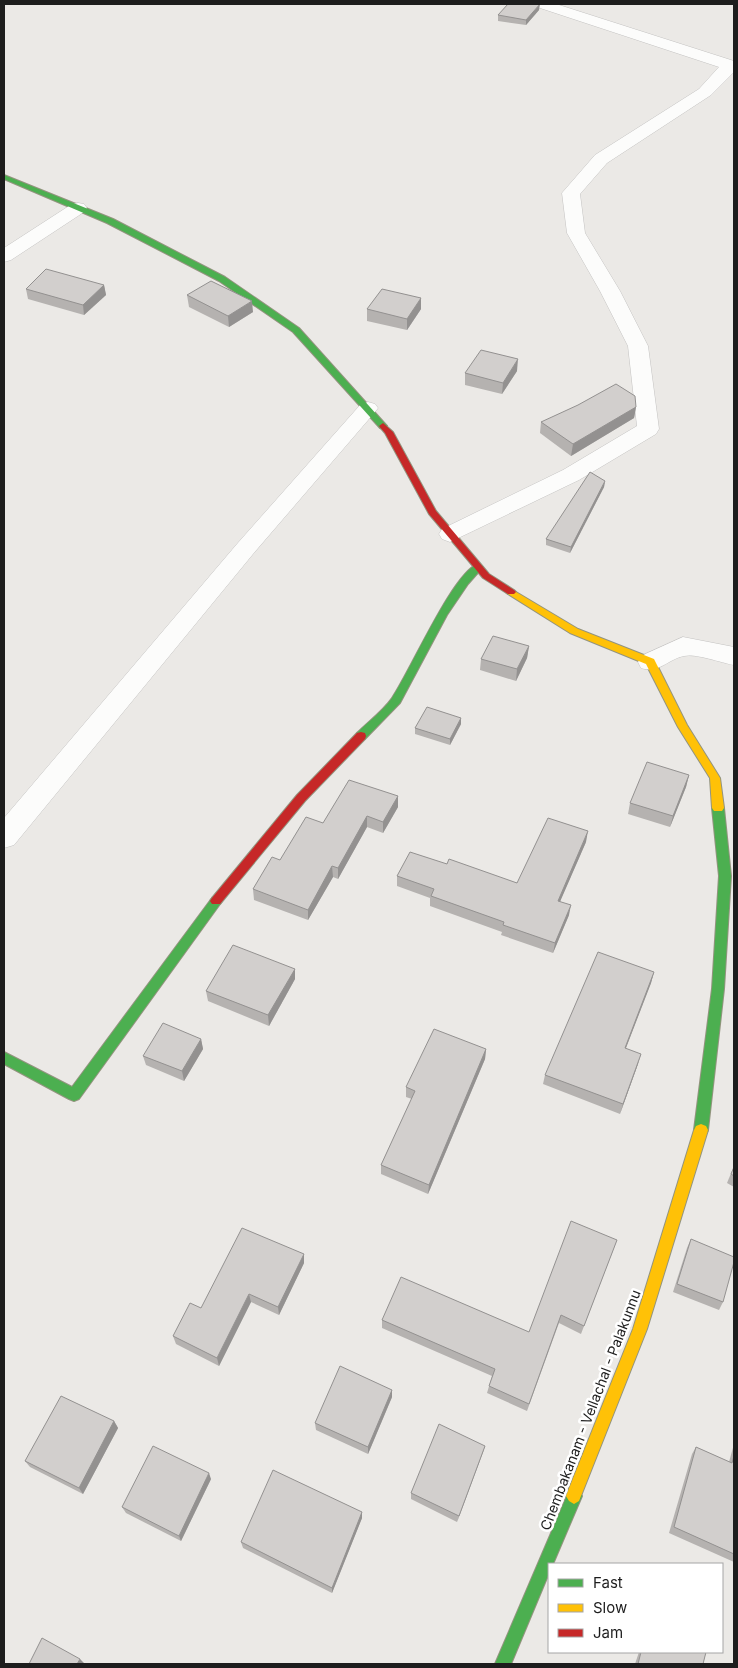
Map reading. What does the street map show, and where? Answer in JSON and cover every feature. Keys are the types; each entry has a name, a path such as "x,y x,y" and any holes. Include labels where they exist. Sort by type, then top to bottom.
{"main road":[{"path":"4,177 110,222 222,280 296,330 389,432 432,512 486,576 574,631 650,662"},
{"path":"4,1058 74,1095 207,912 301,798 394,701 437,622 464,581 478,567"},
{"name":"Chembakanam - Vellachal - Palakunnu","path":"503,1664 543,1573 640,1330 700,1139 718,989 725,876 715,778 683,727 650,662"}],"street":[{"path":"450,534 571,475 648,428 638,346 610,290 576,233 571,193 601,159 705,92 732,66 542,4"},
{"path":"588,4 599,11 608,26"},
{"path":"4,256 78,208"},
{"path":"4,837 245,549 324,462 368,408"},
{"path":"650,662 683,646 734,656"}],"building":[{"path":"508,4 540,4 526,20 498,15"},
{"path":"46,269 104,285 83,305 26,289"},
{"path":"211,281 252,301 228,316 187,295"},
{"path":"382,289 421,298 407,319 367,309"},
{"path":"481,350 518,359 503,383 465,373"},
{"path":"616,384 635,396 636,407 573,444 541,422 578,405"},
{"path":"590,472 605,481 571,547 546,539"},
{"path":"493,636 529,646 517,669 481,659"},
{"path":"427,707 461,718 450,739 415,728"},
{"path":"647,762 689,775 673,816 630,803"},
{"path":"349,780 398,796 383,822 367,816 338,868 332,866 308,910 253,889 272,857 280,860 306,817 323,823"},
{"path":"548,818 588,831 558,901 571,905 555,943 503,925 504,922 431,896 434,889 397,876 410,852 447,864 449,859 517,883"},
{"path":"233,945 295,969 268,1015 206,991"},
{"path":"598,952 654,972 625,1048 641,1054 623,1104 545,1075"},
{"path":"163,1023 201,1039 182,1071 143,1056"},
{"path":"434,1029 486,1049 429,1185 381,1165 415,1091 406,1087"},
{"path":"571,1221 617,1240 584,1326 561,1315 529,1404 489,1386 495,1369 382,1320 401,1277 529,1332"},
{"path":"242,1228 304,1254 278,1307 249,1294 217,1358 173,1336 190,1303 201,1308"},
{"path":"691,1239 734,1257 723,1302 677,1284"},
{"path":"340,1366 392,1390 368,1447 315,1423"},
{"path":"61,1396 114,1421 79,1488 25,1461"},
{"path":"439,1424 485,1446 459,1516 411,1493"},
{"path":"153,1446 209,1473 179,1536 122,1507"},
{"path":"696,1447 732,1463 734,1456 734,1554 674,1527"},
{"path":"273,1470 362,1512 332,1588 241,1542"},
{"path":"42,1638 80,1659 77,1664 29,1664"},
{"path":"641,1653 706,1653 703,1664 638,1664"}],"traffic: fast":[{"path":"4,177 110,221 222,279 296,330 383,426"},
{"path":"361,736 396,700 443,614 453,598 478,567"},
{"path":"701,1130 718,989 725,876 718,808"},
{"path":"4,1058 74,1095 216,901"},
{"path":"503,1664 574,1496"}],"traffic: slow":[{"path":"511,592 574,631 650,662 683,727 715,778 718,808"},
{"path":"574,1496 640,1329 701,1130"}],"traffic: jam":[{"path":"383,426 389,432 432,512 486,576 511,592"},
{"path":"216,901 301,798 361,736"}]}
